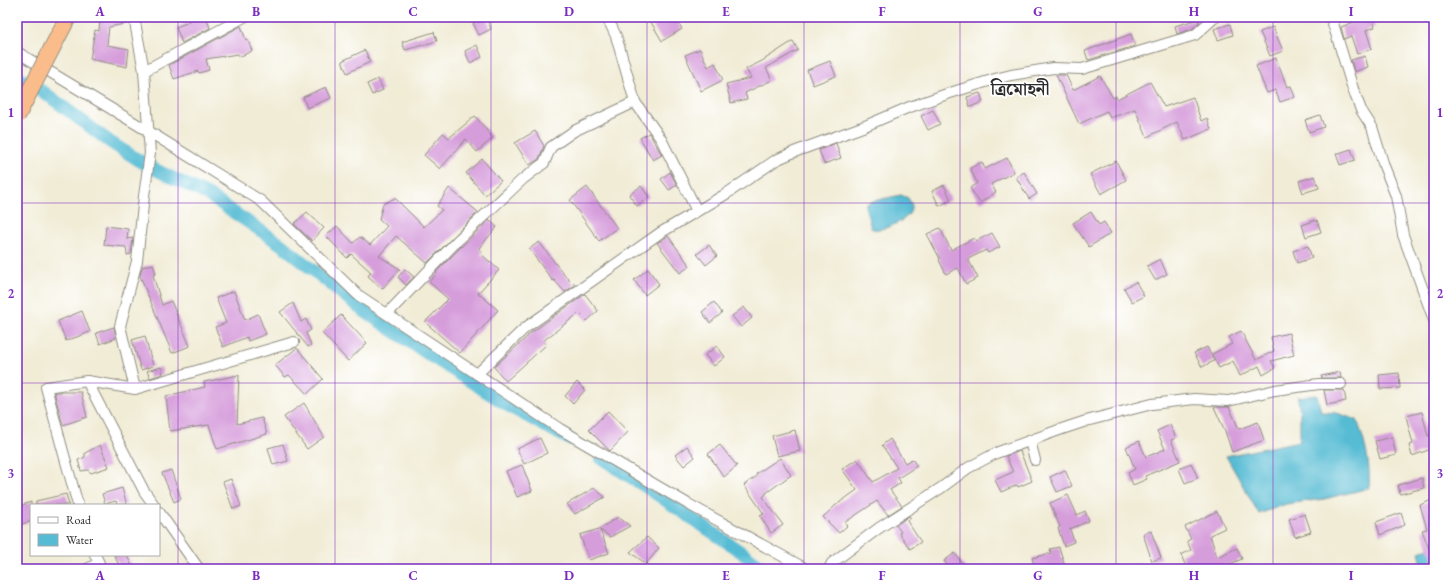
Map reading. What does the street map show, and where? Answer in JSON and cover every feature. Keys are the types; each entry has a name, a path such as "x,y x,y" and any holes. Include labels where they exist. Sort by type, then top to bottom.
{"main road":[{"path":"17,116 68,17"}],"street":[{"path":"134,17 144,71 150,153 137,261 120,326 135,389"},
{"path":"144,71 244,17"},
{"path":"607,17 616,36 635,102 662,139 697,211"},
{"path":"477,374 525,328 660,233 726,194 776,160 907,108 950,93 1011,75 1053,68 1082,69 1195,35 1215,17"},
{"path":"1332,17 1353,89 1361,110 1372,127 1384,166 1396,196 1403,235 1434,320"},
{"path":"17,52 261,201 358,295 560,429 688,504 806,569"},
{"path":"387,314 467,231 523,179 544,163 551,147 574,130 635,102"},
{"path":"78,504 60,444 46,387 87,381 135,389 294,342"},
{"path":"87,381 144,491 153,504"},
{"path":"829,569 832,563 879,528 968,468 996,453 1086,421 1152,404 1194,399 1228,401 1275,390 1319,384 1340,384"},
{"path":"1030,441 1035,460"},
{"path":"160,513 199,569"},
{"path":"87,569 99,563 96,556"}],"water":[{"path":"901,195 908,198 912,205 909,214 891,226 880,229 871,228 865,206 866,204"},
{"path":"1317,395 1321,412 1337,413 1357,420 1367,454 1369,488 1324,499 1286,504 1259,514 1226,456 1300,441 1298,397"},
{"path":"1434,546 1434,569 1423,569 1419,552"}],"building":[{"path":"100,17 128,17 129,23 109,27 107,45 129,49 127,67 90,59 95,30 99,31"},
{"path":"186,17 206,17 210,28 182,43 176,27 189,22"},
{"path":"486,17 491,29 479,35 473,23"},
{"path":"648,17 675,17 682,29 662,41"},
{"path":"1367,17 1372,17 1375,27 1366,30 1372,49 1357,54 1351,36 1344,39 1341,27"},
{"path":"1198,19 1199,23 1192,29 1177,34 1175,26"},
{"path":"1230,24 1233,35 1218,40 1214,29"},
{"path":"241,26 252,51 239,57 238,54 206,59 209,70 199,73 198,71 174,79 169,65"},
{"path":"1273,27 1283,51 1270,56 1260,32"},
{"path":"434,32 437,41 405,50 402,42"},
{"path":"1131,34 1135,46 1088,60 1085,51"},
{"path":"793,41 798,50 766,68 772,80 745,93 747,99 731,103 726,84 751,78 746,69 762,61"},
{"path":"477,45 482,57 470,63 465,51"},
{"path":"700,49 708,67 715,63 723,80 701,91 685,55"},
{"path":"365,50 370,62 347,73 342,61"},
{"path":"1365,56 1368,67 1354,72 1351,60"},
{"path":"1276,58 1287,87 1291,86 1295,97 1280,102 1275,90 1267,93 1256,66"},
{"path":"830,61 836,76 813,85 807,70"},
{"path":"1056,75 1066,75 1073,90 1100,76 1113,98 1116,96 1117,99 1150,82 1164,107 1193,97 1201,121 1207,118 1211,129 1185,140 1177,122 1147,137 1135,109 1110,118 1107,111 1079,124"},
{"path":"378,79 383,90 372,95 367,84"},
{"path":"326,87 331,98 307,108 303,97"},
{"path":"980,93 983,102 970,107 967,97"},
{"path":"933,110 940,124 928,130 921,116"},
{"path":"1320,115 1324,127 1309,132 1305,120"},
{"path":"475,116 493,138 477,152 466,139 440,169 424,155 443,133 449,138"},
{"path":"535,131 544,146 539,159 529,165 515,143"},
{"path":"649,133 662,155 653,160 640,138"},
{"path":"836,143 841,158 824,164 819,150"},
{"path":"1351,149 1355,160 1340,165 1336,154"},
{"path":"1007,158 1014,172 991,184 996,192 980,203 970,188 977,183 970,168 982,162 985,169"},
{"path":"482,159 501,181 485,195 466,173"},
{"path":"1116,161 1126,180 1101,194 1090,174"},
{"path":"670,172 677,185 669,190 661,179"},
{"path":"1024,172 1037,194 1029,199 1016,177"},
{"path":"1315,176 1319,188 1303,193 1299,181"},
{"path":"944,185 951,200 939,206 932,191"},
{"path":"641,186 649,197 637,206 629,195"},
{"path":"587,187 617,228 599,241 570,200"},
{"path":"449,188 478,212 427,263 396,236 379,256 400,269 382,289 368,276 371,272 351,254 347,258 326,236 337,226 353,243 360,237 370,245 387,226 379,219 383,204 395,198 424,227 442,210 437,206"},
{"path":"307,212 324,228 312,241 294,224"},
{"path":"1091,212 1099,225 1104,222 1111,233 1089,247 1073,223"},
{"path":"489,220 497,227 479,248 482,252 481,254 499,270 478,293 498,310 460,353 425,322 448,299 429,282 437,273 436,272"},
{"path":"1317,220 1321,232 1306,237 1302,225"},
{"path":"106,226 128,229 127,239 133,238 131,254 127,255 126,247 104,245"},
{"path":"940,228 951,250 974,238 976,241 992,233 1000,247 988,253 986,250 968,259 978,278 966,284 958,268 946,274 939,260 940,259 927,234"},
{"path":"668,236 690,266 680,273 657,243"},
{"path":"539,242 566,277 575,285 565,292 554,280 553,281 529,249"},
{"path":"709,245 717,256 706,265 697,254"},
{"path":"1308,246 1312,258 1297,263 1293,251"},
{"path":"1160,259 1167,274 1155,280 1147,266"},
{"path":"153,264 156,274 153,275 162,305 171,301 190,346 172,353 140,276 142,267"},
{"path":"405,269 414,277 406,285 398,277"},
{"path":"648,269 659,284 645,295 634,280"},
{"path":"1136,282 1144,296 1132,302 1124,288"},
{"path":"234,291 245,320 258,314 266,334 248,341 247,337 223,347 215,327 226,323 216,298"},
{"path":"585,294 598,311 587,321 579,313 543,341 546,345 506,381 494,367 528,335"},
{"path":"714,302 722,313 710,323 702,312"},
{"path":"293,303 301,322 306,319 311,330 306,333 311,345 308,347 280,312"},
{"path":"744,307 752,318 741,327 732,316"},
{"path":"82,311 90,332 66,341 58,321"},
{"path":"341,315 367,343 348,361 322,333"},
{"path":"114,327 116,338 100,344 96,333"},
{"path":"1241,331 1256,360 1274,351 1271,337 1289,333 1294,355 1271,361 1275,368 1263,375 1259,366 1240,376 1233,361 1219,368 1212,354 1232,344 1229,337"},
{"path":"145,336 153,366 141,370 132,340"},
{"path":"717,346 725,357 714,366 705,355"},
{"path":"1207,347 1214,361 1202,367 1194,353"},
{"path":"297,348 323,379 307,394 289,375 285,377 275,365"},
{"path":"161,367 163,374 150,378 147,371"},
{"path":"1340,372 1341,378 1322,378 1321,376"},
{"path":"1399,373 1400,388 1380,389 1379,375"},
{"path":"239,375 237,424 262,418 267,434 217,449 209,425 170,431 166,396 205,387 204,382"},
{"path":"577,382 585,390 573,404 565,396"},
{"path":"1324,390 1344,390 1346,401 1327,405"},
{"path":"54,392 81,392 87,417 63,425"},
{"path":"304,403 324,437 307,449 284,417"},
{"path":"1214,407 1229,407 1239,429 1258,422 1264,440 1232,452 1225,431"},
{"path":"608,411 628,432 610,451 589,430"},
{"path":"1422,412 1428,436 1434,434 1434,448 1412,456 1409,445 1413,444 1406,416"},
{"path":"1170,425 1176,438 1171,440 1180,461 1145,476 1147,479 1133,485 1128,473 1135,469 1126,447 1139,441 1146,457 1165,449 1157,431"},
{"path":"795,430 800,451 777,456 772,436"},
{"path":"1392,437 1396,455 1380,459 1375,441"},
{"path":"540,438 547,453 524,464 517,449"},
{"path":"890,439 905,463 912,459 917,466 898,478 901,483 890,490 902,506 888,515 877,501 844,523 847,526 839,533 823,517 836,505 857,490 842,469 857,459 873,482 897,468 882,445"},
{"path":"283,444 288,461 273,465 268,448"},
{"path":"100,445 109,467 91,473 88,470 81,471 78,460 85,457 85,453"},
{"path":"720,445 737,466 724,477 708,454"},
{"path":"687,446 695,457 684,466 675,455"},
{"path":"1020,451 1032,481 1018,487 1017,485 1001,492 995,480 1013,472 1006,456"},
{"path":"780,458 791,475 766,493 763,497 783,525 771,533 760,516 764,514 744,485 757,476 756,474"},
{"path":"1191,463 1198,478 1185,483 1179,469"},
{"path":"522,465 532,491 517,497 506,471"},
{"path":"171,470 181,499 174,502 162,473"},
{"path":"1065,470 1072,486 1057,492 1050,477"},
{"path":"1422,478 1424,488 1400,494 1398,485"},
{"path":"231,479 241,506 233,509 223,482"},
{"path":"122,488 127,504 117,504 116,501 105,504 102,494"},
{"path":"594,488 605,497 575,514 567,504"},
{"path":"66,494 69,504 36,504 36,501"},
{"path":"1068,495 1077,515 1085,511 1089,521 1070,529 1074,542 1064,546 1058,528 1060,527 1050,503"},
{"path":"1434,499 1433,560 1422,530 1427,529 1420,505"},
{"path":"31,502 30,521 17,526 17,507"},
{"path":"1217,511 1225,528 1210,535 1217,557 1237,548 1242,559 1225,566 1209,569 1187,569 1181,555 1191,550 1187,541 1191,539 1185,527"},
{"path":"1401,513 1405,525 1380,535 1376,522"},
{"path":"1305,514 1311,532 1295,537 1289,519"},
{"path":"909,516 911,518 907,521 921,542 910,549 899,533 901,532 896,525"},
{"path":"618,517 630,526 610,537 600,530 609,553 589,560 580,535 599,529"},
{"path":"1151,531 1161,558 1152,561 1143,534"},
{"path":"647,537 659,548 646,564 630,552"},
{"path":"1059,547 1066,569 1035,569 1032,558 1051,553 1050,549"},
{"path":"955,553 966,569 950,569 944,561"},
{"path":"114,556 127,556 133,569 121,569"}],"waterway":[{"path":"17,77 45,93 110,142 148,166 208,195 282,245 361,309 428,354 512,408 569,439"},
{"path":"601,458 766,569"}],"district":[{"name":"ত্রিমোহনী","path":"1020,89"}]}
